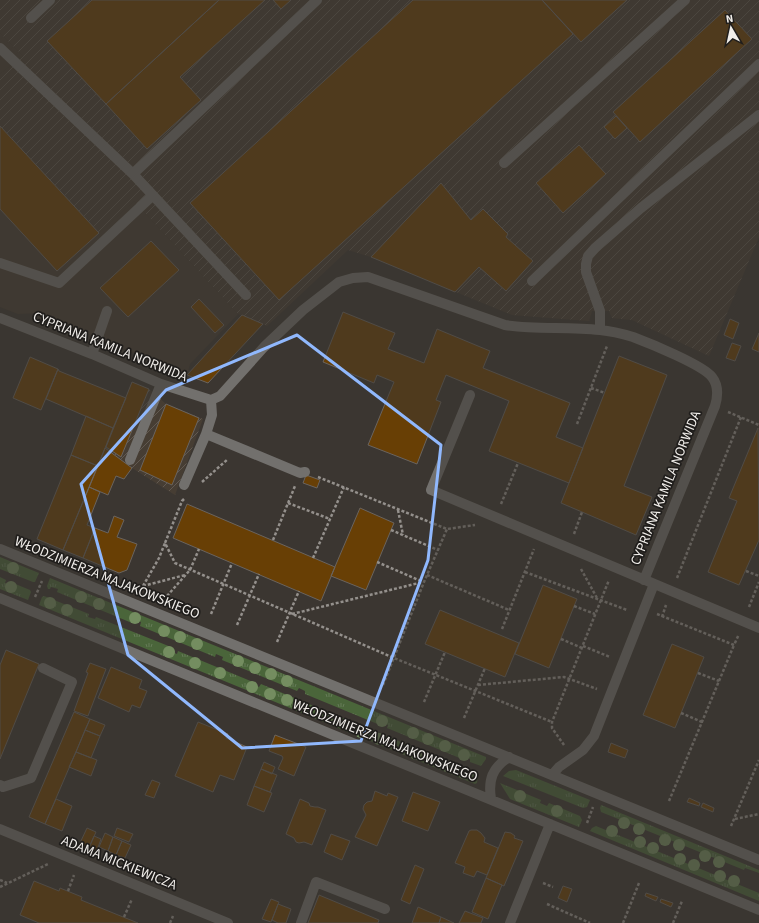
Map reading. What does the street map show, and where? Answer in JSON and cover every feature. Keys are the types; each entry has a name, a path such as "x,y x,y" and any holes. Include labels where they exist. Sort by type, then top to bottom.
{"street":[{"path":"30,18 50,0"},
{"path":"132,174 317,0"},
{"path":"504,164 685,0"},
{"path":"0,48 132,174 246,295"},
{"path":"532,281 759,64"},
{"path":"600,330 600,310 586,272 588,256 595,248 641,208 759,115"},
{"path":"0,263 59,283 152,196"},
{"name":"CYPRIANA KAMILA NORWIDA","path":"0,318 92,354 161,384 211,400 220,396 264,348 304,310 339,282 353,278 368,278 505,325 522,328 563,327 600,330 632,337 701,368 712,377 716,383 718,393 715,406 644,580"},
{"path":"92,354 107,311"},
{"path":"130,460 161,384"},
{"name":"CYPRIANA KAMILA NORWIDA","path":"470,395 431,490 759,628"},
{"path":"184,485 206,434 212,415 211,400"},
{"path":"206,434 302,472"},
{"name":"WŁODZIMIERZA MAJAKOWSKIEGO","path":"0,549 759,860"},
{"name":"CYPRIANA KAMILA NORWIDA","path":"552,775 558,767 583,750 594,736 654,584"},
{"name":"WŁODZIMIERZA MAJAKOWSKIEGO","path":"0,599 759,910"},
{"path":"0,785 3,787 31,778 72,682 43,668"},
{"path":"491,799 489,790 492,775 500,763 509,757"},
{"path":"510,923 550,824"},
{"name":"ADAMA MICKIEWICZA","path":"0,829 228,923"},
{"path":"301,923 316,882 385,909"}],"path":[{"path":"577,424 612,332"},
{"path":"591,388 604,393"},
{"path":"715,406 759,425"},
{"path":"662,616 741,417"},
{"path":"199,485 240,448"},
{"path":"501,504 518,463"},
{"path":"273,540 302,472 344,487 447,529 383,685"},
{"path":"313,558 344,487"},
{"path":"185,575 143,586 159,558 182,501 188,496"},
{"path":"288,503 330,519"},
{"path":"398,510 403,535"},
{"path":"574,533 582,512"},
{"path":"391,530 438,550"},
{"path":"502,629 539,535"},
{"path":"165,543 175,563 190,570 394,658 552,722"},
{"path":"569,548 599,599"},
{"path":"167,596 190,570 199,549"},
{"path":"378,562 424,582"},
{"path":"211,614 232,563"},
{"path":"566,748 552,728 552,722 595,614 599,599 614,567"},
{"path":"746,571 759,576"},
{"path":"525,572 599,599 643,613 662,616 734,645"},
{"path":"237,625 259,574"},
{"path":"33,603 44,575"},
{"path":"427,575 509,610"},
{"path":"291,613 424,582"},
{"path":"669,801 744,622 759,582"},
{"path":"277,642 291,613 299,591"},
{"path":"574,606 595,614"},
{"path":"560,639 624,662"},
{"path":"424,702 445,652"},
{"path":"464,718 484,668"},
{"path":"698,673 719,681"},
{"path":"478,685 564,677 611,695"},
{"path":"681,713 702,722"},
{"path":"731,826 759,761"},
{"path":"584,829 595,802"},
{"path":"734,819 759,814"},
{"path":"0,887 46,866 60,854"},
{"path":"0,880 8,883"},
{"path":"68,891 71,881"},
{"path":"624,923 639,883"},
{"path":"124,918 137,885"},
{"path":"673,923 682,901"},
{"path":"547,904 590,923"}],"highlighted area":[{"path":"297,335 441,445 428,560 361,741 242,748 128,655 81,484 166,390"}],"shaded area":[{"path":"0,0 759,0 759,237 709,356 632,320 612,318 609,311 592,311 589,321 512,315 371,257 348,250 267,326 238,314 134,201 99,233 0,126 0,74 23,56 0,33"},
{"path":"0,33 23,56 0,74"},
{"path":"0,126 99,233 134,201 238,314 190,364 187,375 38,313 18,314 0,307"},
{"path":"132,382 149,389 166,404 203,419 175,495 132,468 105,448"}],"green space":[{"path":"0,557 39,573 35,582 0,569"},
{"path":"0,577 6,580 5,583 12,586 13,583 30,590 31,592 28,600 0,589"},
{"path":"50,578 486,757 486,759 481,766 470,762 470,759 463,756 462,759 387,728 388,725 381,722 380,725 305,694 305,691 299,688 297,691 222,660 223,657 216,654 215,657 140,626 141,622 134,620 132,623 57,592 58,589 51,587 48,589 47,586"},
{"path":"44,596 89,614 88,617 95,619 96,617 171,647 170,651 177,654 178,651 253,682 252,684 259,687 261,684 335,715 334,718 341,721 343,718 418,749 417,753 424,756 425,752 478,774 477,783 475,784 39,605 42,597"},
{"path":"516,770 590,800 587,807 583,808 503,776 509,771"},
{"path":"500,783 541,800 540,803 547,806 549,803 580,816 582,820 579,827 510,799"},
{"path":"601,805 759,870 759,873 745,868 744,870 601,812"},
{"path":"596,826 759,893 759,901 590,831"}],"building":[{"path":"92,0 219,0 106,104 47,41"},
{"path":"219,0 265,0 180,77 201,100 147,149 106,104"},
{"path":"273,0 291,0 281,9"},
{"path":"413,0 542,0 573,34 279,300 190,203"},
{"path":"542,0 627,0 581,42"},
{"path":"725,10 752,39 640,142 613,112"},
{"path":"616,116 627,128 615,139 604,127"},
{"path":"0,126 99,233 57,271 0,209"},
{"path":"579,145 606,174 563,213 536,183"},
{"path":"441,183 471,220 483,209 508,234 506,237 533,261 506,291 479,267 455,292 371,257"},
{"path":"151,241 179,270 128,317 100,288"},
{"path":"199,299 224,325 215,333 191,307"},
{"path":"343,312 395,333 388,349 424,363 437,329 490,351 483,368 570,403 556,437 583,448 569,483 489,451 509,401 446,375 436,400 441,402 417,464 368,445 394,382 377,375 374,383 323,362"},
{"path":"242,315 263,324 208,383 187,375"},
{"path":"730,319 739,323 733,339 724,335"},
{"path":"759,333 759,352 752,349"},
{"path":"732,343 741,346 735,361 726,358"},
{"path":"619,356 667,375 624,486 652,497 636,535 561,503"},
{"path":"30,357 58,369 41,410 13,398"},
{"path":"58,369 59,371 126,398 113,428 46,399"},
{"path":"132,382 149,389 121,457 106,447"},
{"path":"166,404 199,418 172,485 140,470"},
{"path":"86,416 113,428 98,466 71,455"},
{"path":"758,428 759,540 739,585 708,572 737,501 729,498"},
{"path":"105,448 132,468 124,479 116,476 108,495 89,487"},
{"path":"71,455 98,466 63,550 37,539"},
{"path":"306,475 320,480 317,488 303,483"},
{"path":"89,487 100,492 87,525 95,528 83,558 63,550"},
{"path":"187,504 335,567 321,601 173,538"},
{"path":"360,508 394,523 366,590 331,576"},
{"path":"114,516 124,520 117,537 137,544 127,570 119,573 83,558 95,528 108,533"},
{"path":"543,585 577,599 549,668 515,654"},
{"path":"440,610 519,643 505,677 425,644"},
{"path":"672,644 704,657 675,728 643,715"},
{"path":"6,650 39,664 0,759 0,665"},
{"path":"90,663 106,669 88,716 74,711 88,673 86,672"},
{"path":"111,667 142,680 139,688 147,691 140,708 132,705 129,712 98,698"},
{"path":"74,712 90,719 45,824 29,817"},
{"path":"90,719 105,725 100,736 85,730"},
{"path":"198,722 228,734 226,738 247,747 234,780 220,775 213,792 175,776"},
{"path":"85,730 100,736 91,758 76,752"},
{"path":"275,735 306,747 294,776 278,769 283,758 282,756 269,751"},
{"path":"611,743 628,750 625,758 608,752"},
{"path":"76,752 97,760 91,776 69,767"},
{"path":"264,762 275,767 272,774 261,769"},
{"path":"261,769 277,775 270,792 254,786"},
{"path":"152,780 160,783 154,798 145,795"},
{"path":"254,786 272,793 264,812 247,805"},
{"path":"375,791 387,796 388,793 398,797 377,846 355,837 366,815 363,809 364,805 367,802 372,801"},
{"path":"413,792 440,802 428,831 402,821"},
{"path":"689,798 700,803 699,806 687,802"},
{"path":"56,799 72,806 62,831 45,824"},
{"path":"300,799 309,803 310,806 326,810 312,845 304,842 296,842 294,838 286,834"},
{"path":"703,803 714,808 713,812 701,807"},
{"path":"87,828 96,832 88,850 79,845"},
{"path":"117,828 133,834 129,842 114,836"},
{"path":"477,830 485,838 484,842 498,848 487,875 477,871 474,877 463,873 465,867 455,863 469,831"},
{"path":"505,832 511,833 515,836 514,838 523,841 504,886 486,878"},
{"path":"105,833 113,837 108,851 99,847"},
{"path":"331,834 350,841 342,860 324,852"},
{"path":"94,836 101,839 96,853 88,850"},
{"path":"113,837 122,841 116,855 108,851"},
{"path":"122,841 131,845 125,858 116,855"},
{"path":"415,865 424,869 410,904 401,900"},
{"path":"486,878 502,885 488,919 472,912"},
{"path":"34,881 59,891 60,888 82,897 81,900 138,923 39,923 20,915"},
{"path":"563,886 572,889 567,902 558,898"},
{"path":"646,893 658,897 656,901 645,896"},
{"path":"319,895 379,920 378,923 308,923"},
{"path":"271,899 279,902 271,922 262,919"},
{"path":"661,899 673,903 671,907 660,902"},
{"path":"278,904 291,909 286,923 278,923 272,920"},
{"path":"418,907 441,917 439,923 412,923"},
{"path":"465,911 483,918 481,923 459,923"},
{"path":"441,917 454,923 439,923"}]}
